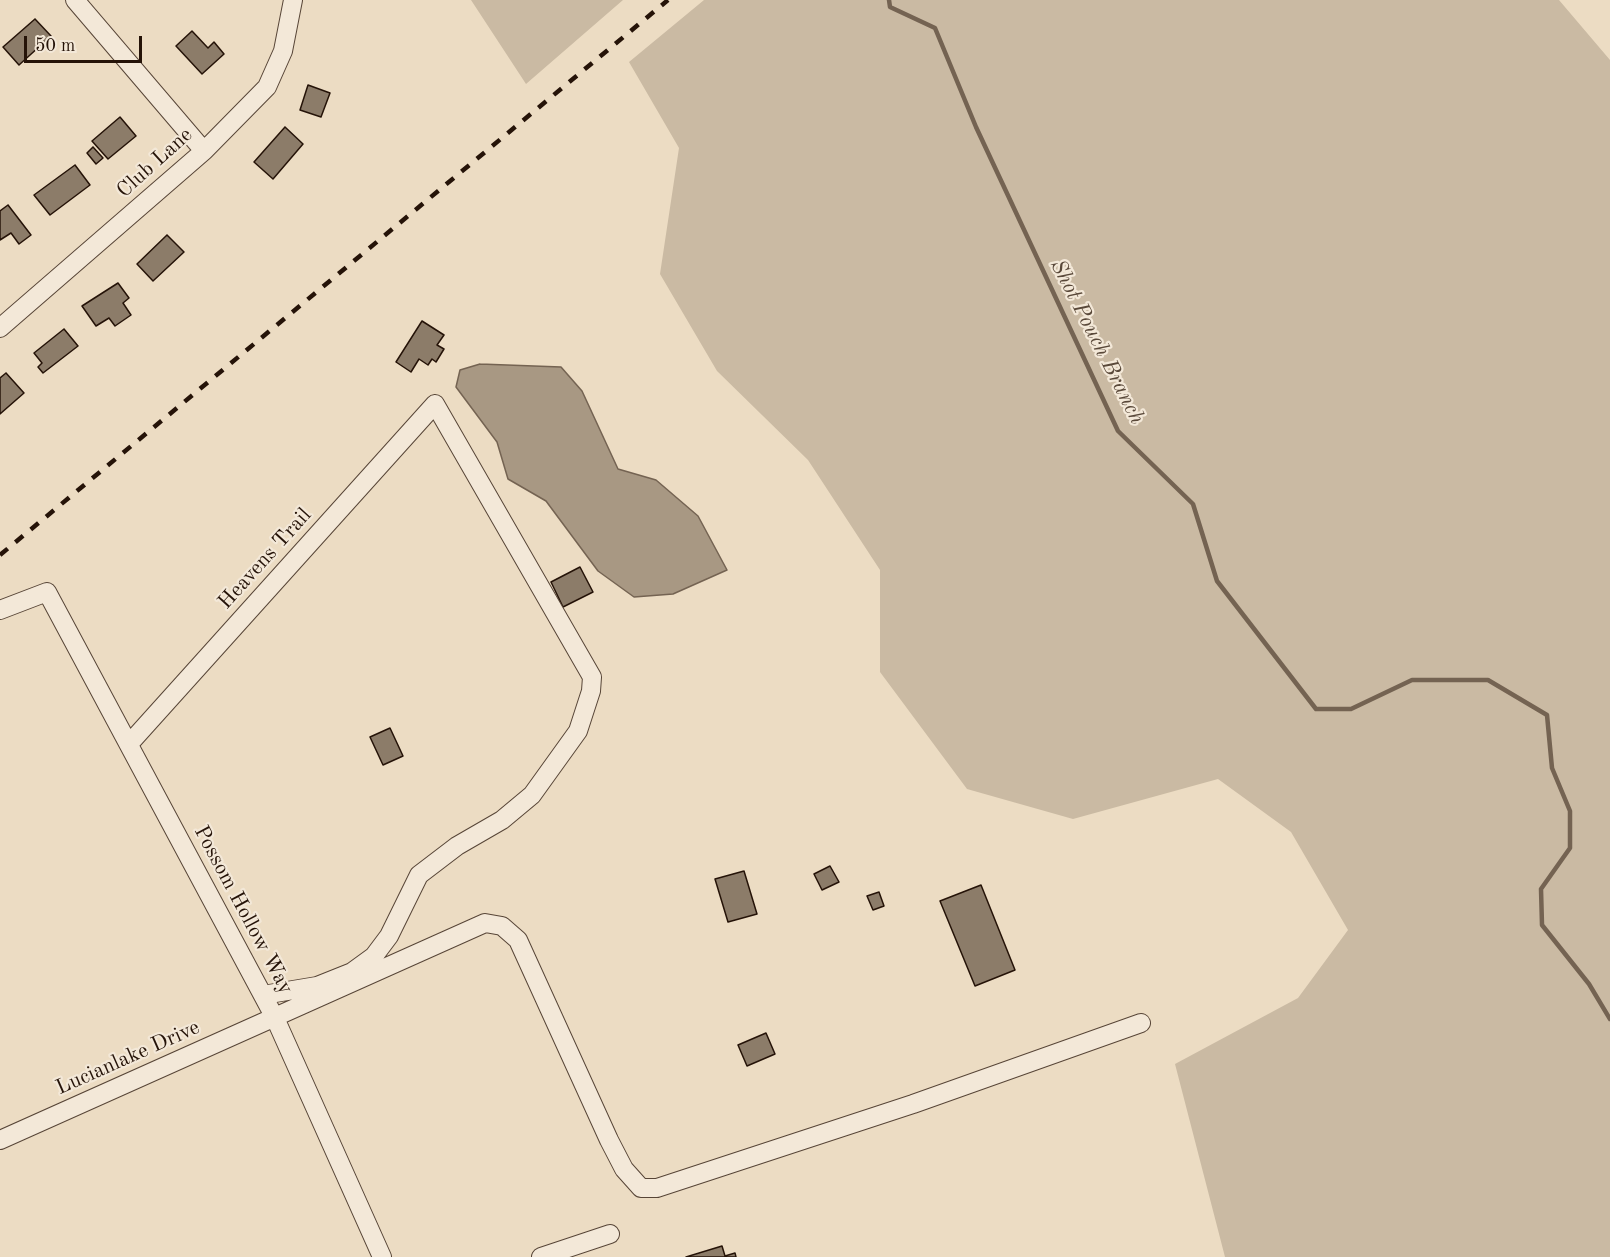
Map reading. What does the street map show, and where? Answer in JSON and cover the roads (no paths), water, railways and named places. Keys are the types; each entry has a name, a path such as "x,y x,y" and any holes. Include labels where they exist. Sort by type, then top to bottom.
{"street":[{"path":"75,0 204,151"},
{"name":"Club Lane","path":"0,328 204,151 267,87 283,51 294,0"},
{"name":"Heavens Trail","path":"129,744 435,404 592,676 591,691 578,731 532,795 502,820 432,863 419,875 389,936 374,956 352,972 317,986 263,995"},
{"name":"Possom Hollow Way","path":"0,610 47,592 275,1018 382,1257"},
{"name":"Lucianlake Drive","path":"0,1140 477,925 502,926 518,940 624,1169 641,1188 657,1188 913,1104 1141,1023"},
{"path":"541,1257 610,1234"}],"waterway":[{"name":"Shot Pouch Branch","path":"889,0 890,7 935,28 976,127 1118,431 1193,504 1217,581 1316,709 1351,709 1412,680 1488,680 1547,715 1552,768 1570,811 1570,848 1541,889 1542,925 1589,984 1610,1019"}],"railway":[{"path":"0,555 668,0"}]}
